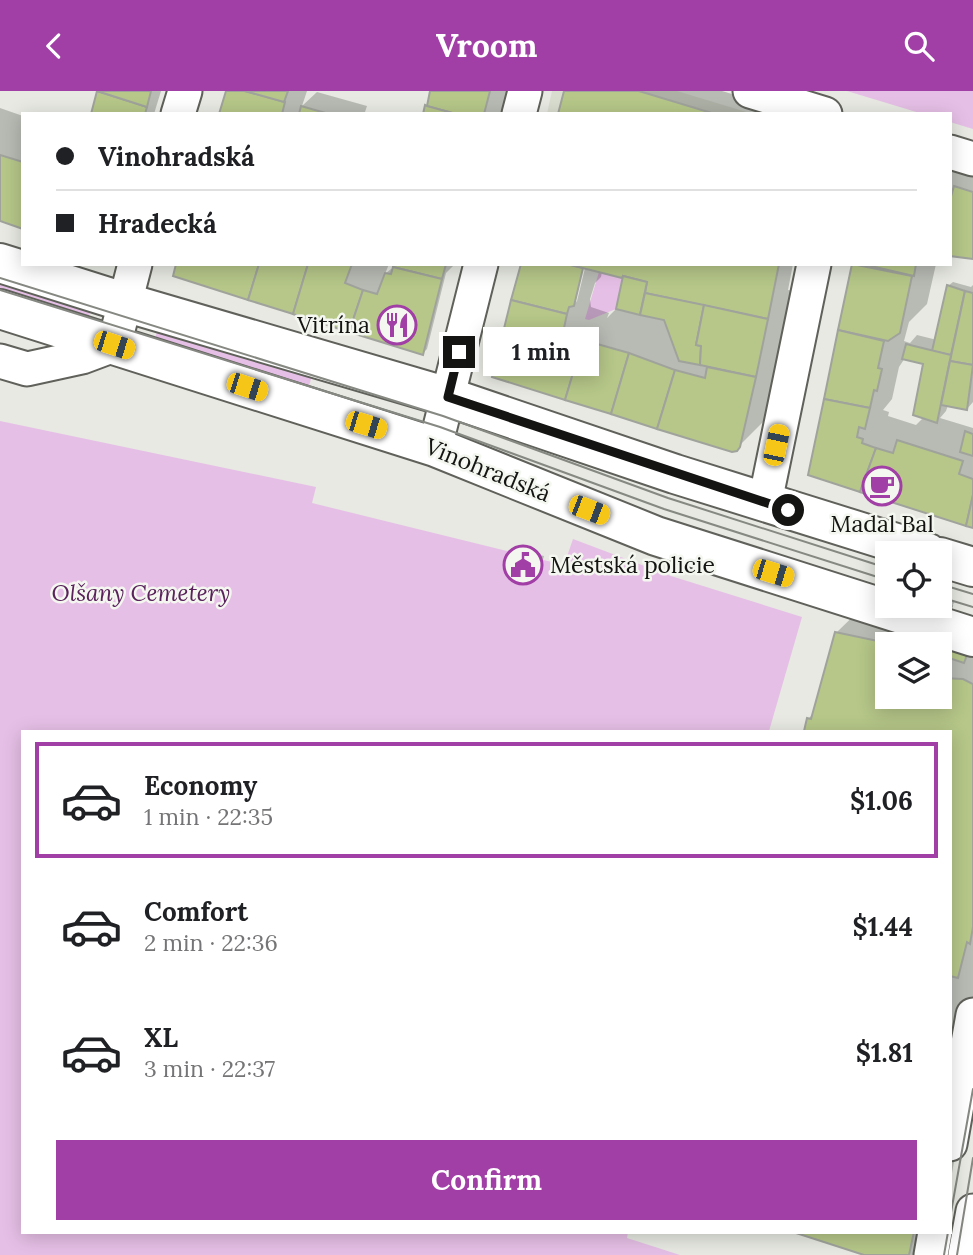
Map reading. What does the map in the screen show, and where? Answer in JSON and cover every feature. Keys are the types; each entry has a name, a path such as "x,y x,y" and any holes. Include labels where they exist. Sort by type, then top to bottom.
{"main road":[{"path":"0,263 448,397 890,541"},
{"name":"Vinohradská","path":"0,309 435,447 656,536 973,636"},
{"path":"952,561 973,567"}],"street":[{"path":"179,112 185,91"},
{"path":"520,112 525,91"},
{"path":"750,91 818,112"},
{"path":"952,153 973,159"},
{"path":"0,361 27,369 82,357 114,345 134,266"},
{"path":"435,447 481,266"},
{"path":"765,502 814,266"},
{"path":"952,1133 973,1015"},
{"path":"931,1255 935,1234"}],"shaded area":[{"path":"552,91 677,91 746,112 547,112"}],"green space":[{"path":"847,91 973,91 973,129 952,123 952,112 916,112"},
{"path":"0,272 93,302 87,323 0,296"},
{"path":"599,272 622,278 616,309 589,320 585,319"},
{"path":"160,322 314,369 308,389 154,342"},
{"name":"Olšany Cemetery","path":"0,421 316,487 312,503 564,565 573,539 671,576 802,617 769,730 21,730 21,1234 628,1234 627,1238 680,1255 0,1255","holes":["509,553 540,561 536,577 505,568"]}],"building":[{"path":"97,91 147,107 146,112 92,112"},
{"path":"97,91 151,91 147,107"},
{"path":"226,91 245,91 285,102 282,112 220,112"},
{"path":"245,91 288,91 284,102"},
{"path":"430,91 490,91 485,112 449,112 427,106"},
{"path":"564,91 639,91 708,112 559,112"},
{"path":"425,105 449,112 423,112"},
{"path":"301,106 322,112 300,112"},
{"path":"0,155 21,161 21,228 0,221"},
{"path":"954,186 973,192 973,259 952,256"},
{"path":"176,266 258,266 248,300 173,276"},
{"path":"258,266 307,266 293,314 248,300"},
{"path":"307,266 351,266 345,283 363,290 349,332 293,314"},
{"path":"393,266 445,266 442,279"},
{"path":"520,266 583,268 574,306 569,307 567,314 511,300"},
{"path":"575,266 779,266 768,319 645,293 647,282 623,276 622,278"},
{"path":"852,266 912,276 900,333 888,341 838,330"},
{"path":"871,266 916,266 914,276"},
{"path":"393,267 442,279 423,355 349,332 363,290 377,294 385,273 391,274"},
{"path":"623,276 647,282 640,315 616,309"},
{"path":"947,285 965,291 951,355 932,351"},
{"path":"965,291 973,293 973,365 950,361"},
{"path":"645,293 704,305 696,345 701,346 700,365 679,361 664,320 640,315"},
{"path":"511,300 567,314 565,334 583,340 565,400 492,377"},
{"path":"704,305 768,319 756,377 700,365 701,346 696,345"},
{"path":"838,330 884,341 878,368 882,369 870,408 824,399"},
{"path":"583,340 629,353 611,414 565,400"},
{"path":"906,344 951,355 937,423 913,415 923,364 902,359"},
{"path":"629,353 675,370 657,429 611,414"},
{"path":"950,361 973,365 967,410 941,405"},
{"path":"707,367 756,377 737,451 732,452 657,429 675,370 705,378"},
{"path":"824,399 870,408 865,429 859,427 857,437 863,439 862,443 876,448 860,492 808,475"},
{"path":"965,431 973,434 973,456 960,452"},
{"path":"897,440 963,461 959,474 973,479 973,495 966,526 860,492 876,448 893,453"},
{"path":"973,495 973,528 966,526"},
{"name":"Městská policie","path":"509,553 541,561 536,577 505,569"},
{"path":"835,632 875,640 875,709 952,709 952,678 963,679 973,684 973,927 958,978 952,976 952,730 804,730 807,718 811,719"},
{"path":"952,647 968,652 964,663 952,659"},
{"path":"799,1234 914,1234 909,1255 864,1255"}],"tram line":[{"path":"0,278 443,416 668,498 875,564"},
{"path":"0,290 440,427 664,509 875,576"},
{"path":"952,588 973,594"},
{"path":"952,601 973,607"},
{"path":"952,1207 973,1089"},
{"path":"957,1255 973,1158"},
{"path":"944,1255 948,1234"}],"place":[{"name":"Vitrína","path":"397,325"},
{"name":"Madal Bal","path":"882,486"},
{"name":"Městská policie","path":"523,565"}],"route":[{"path":"459,352 448,397 788,510"}]}
